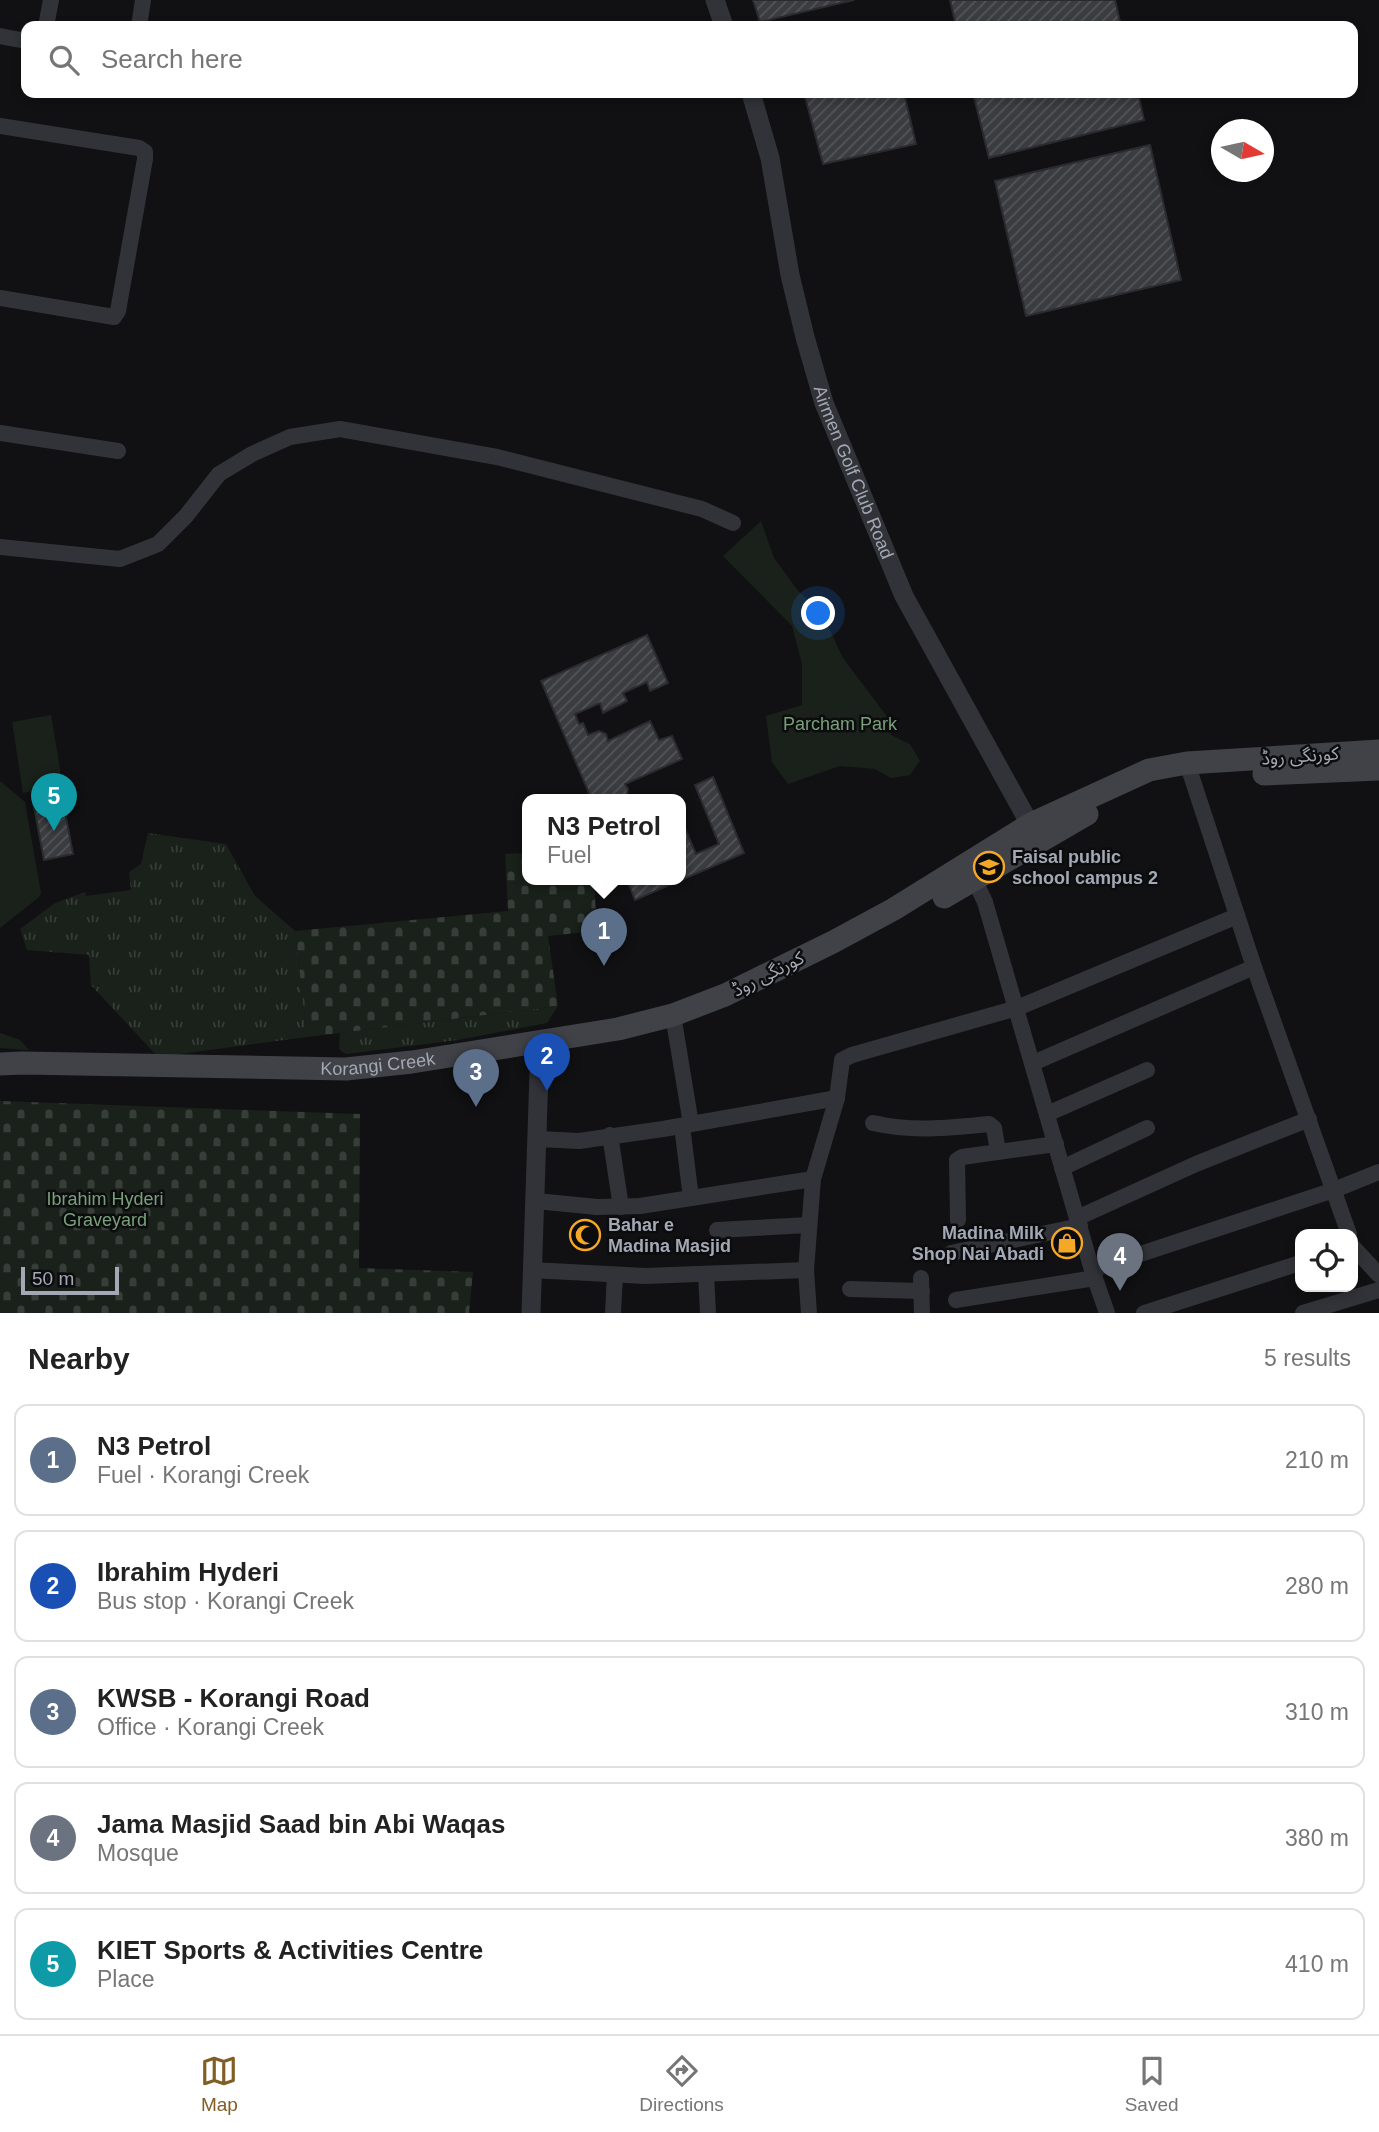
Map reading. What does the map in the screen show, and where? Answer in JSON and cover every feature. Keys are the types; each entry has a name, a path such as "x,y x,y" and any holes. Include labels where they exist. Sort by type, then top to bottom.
{"main road":[{"name":"کورنگی روڈ","path":"1189,770 1379,751"},
{"name":"کورنگی روڈ","path":"725,995 833,942 1149,769 1379,769"},
{"name":"کورنگی روڈ","path":"725,995 764,986 858,945 974,879 1038,831"},
{"name":"Korangi Creek","path":"8,1062 346,1069 412,1062 618,1029 673,1015 725,995"}],"street":[{"path":"47,21 51,0"},
{"path":"140,21 143,0"},
{"path":"715,0 722,21"},
{"path":"725,0 731,21"},
{"path":"0,36 21,40"},
{"name":"Airmen Golf Club Road","path":"752,98 770,158 790,275 824,403 904,596 1038,831"},
{"name":"Airmen Golf Club Road","path":"764,98 781,156 800,275 834,400 914,594 1038,831"},
{"path":"0,125 145,152 118,311 114,317 0,298"},
{"path":"0,547 120,559 158,544 186,516 219,474 252,454 290,437 340,429 510,460 702,509 733,523"},
{"path":"0,433 118,451"},
{"path":"1189,770 1254,967 1347,1229"},
{"path":"974,879 985,901 1107,1313"},
{"path":"809,1313 806,1270 813,1179 837,1098 842,1060 1017,1008 1237,916"},
{"path":"1033,1063 1254,967"},
{"path":"673,1015 687,1125 691,1198"},
{"path":"531,1313 540,1043"},
{"path":"1047,1114 1147,1070"},
{"path":"538,1139 579,1142 837,1098"},
{"path":"951,1252 1078,1222 1196,1164 1309,1119"},
{"path":"873,1123 899,1129 926,1130 989,1124 995,1128 998,1151"},
{"path":"1062,1168 1147,1128"},
{"path":"610,1135 621,1207"},
{"path":"958,1220 957,1160 998,1151 1056,1144"},
{"path":"956,1300 1094,1274 1379,1172"},
{"path":"536,1201 640,1206 813,1179"},
{"path":"718,1230 809,1226"},
{"path":"1358,1252 1379,1275"},
{"path":"1144,1313 1295,1265"},
{"path":"532,1270 615,1275 806,1270"},
{"path":"706,1274 708,1313"},
{"path":"613,1313 615,1275"},
{"path":"850,1289 921,1284 922,1313"},
{"path":"1303,1313 1379,1290"}],"green space":[{"name":"Parcham Park","path":"761,521 774,558 799,592 821,611 843,658 889,719 891,735 910,744 920,761 910,775 891,778 875,769 840,766 788,784 772,762 766,716 802,705 802,664 792,626 723,556"},
{"path":"51,715 63,786 23,793 12,722"},
{"path":"0,781 25,802 41,893 0,928"},
{"path":"148,833 226,844 255,896 295,931 307,1037 158,1057 91,985 89,955 27,950 20,929 55,903 85,892 86,896 131,890 129,872 141,864"},
{"path":"522,853 522,885 594,885 597,931 548,936 558,1006 307,1037 295,931 508,911 505,854"},
{"path":"558,1006 547,1023 458,1040 347,1054 339,1048 340,1033"},
{"path":"0,1033 20,1040 29,1050 0,1048"},
{"name":"Ibrahim Hyderi Graveyard","path":"0,1101 360,1114 359,1268 473,1272 469,1313 0,1313"}],"building":[{"path":"753,0 854,0 764,21 760,21"},
{"path":"950,0 1115,0 1120,21 955,21"},
{"path":"805,98 905,98 916,144 823,164"},
{"path":"974,98 1139,98 1144,120 989,158"},
{"path":"1150,145 1181,280 1026,316 995,181"},
{"path":"647,635 668,683 650,691 647,682 623,693 627,701 603,713 600,703 575,714 588,735 599,731 606,734 608,741 650,721 659,740 672,736 682,759 625,784 627,794 589,794 541,681"},
{"path":"713,777 744,853 686,878 686,831 696,854 719,844 695,785"},
{"path":"63,801 73,854 44,860 34,807"},
{"path":"629,885 670,885 635,900"}],"place":[{"name":"KIET Sports & Activities Centre","path":"54,831"},
{"name":"Faisal public school campus 2","path":"989,867"},
{"name":"N3 Petrol","path":"604,966"},
{"name":"Ibrahim Hyderi","path":"547,1091"},
{"name":"KWSB - Korangi Road","path":"476,1107"},
{"name":"Bahar e Madina Masjid","path":"585,1235"},
{"name":"Madina Milk Shop Nai Abadi","path":"1067,1243"},
{"name":"Jama Masjid Saad bin Abi Waqas","path":"1120,1291"}]}
